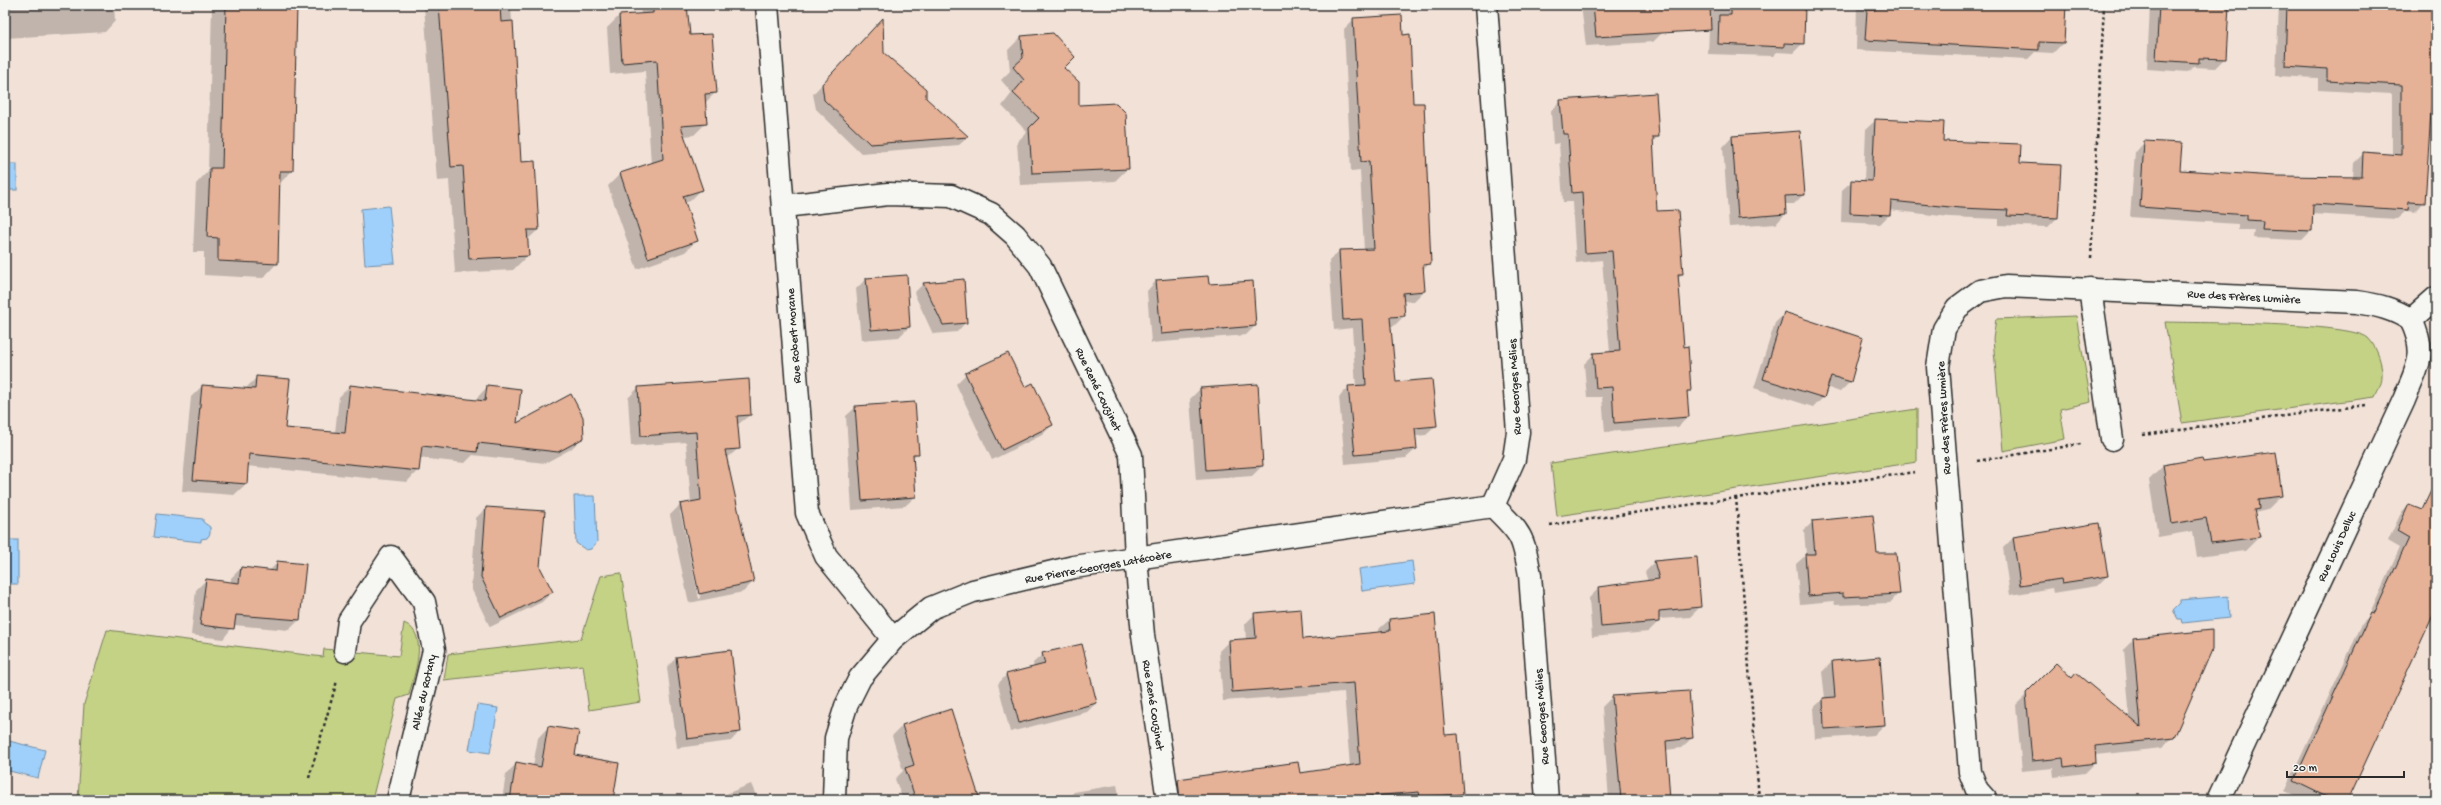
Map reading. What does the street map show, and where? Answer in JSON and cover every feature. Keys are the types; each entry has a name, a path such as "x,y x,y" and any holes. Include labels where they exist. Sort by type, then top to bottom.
{"street":[{"name":"Rue Robert Morane","path":"767,5 807,513 826,556 893,639"},
{"name":"Rue Georges Mélies","path":"1486,5 1518,432 1514,460 1493,506 1518,530 1525,544 1530,575 1547,800"},
{"name":"Rue René Couzinet","path":"784,206 888,194 951,196 991,214 1015,235 1040,266 1131,455 1136,558 1143,635 1168,800"},
{"name":"Rue des Frères Lumière","path":"1986,800 1977,790 1970,772 1938,367 1944,329 1957,308 1980,291 2006,286 2090,288 2357,302 2380,305 2396,311 2412,320"},
{"path":"2090,288 2112,439"},
{"path":"2412,320 2436,298"},
{"name":"Rue Louis Delluc","path":"2218,800 2404,400 2421,358 2419,337 2412,320"},
{"name":"Rue Pierre-Georges Latécoère","path":"834,800 836,738 846,706 860,678 893,639 931,608 973,591 1074,567 1493,506"},
{"name":"Allée du Rotary","path":"345,651 349,621 391,557 424,602 434,650 398,800"}],"path":[{"path":"2090,288 2104,5"},
{"path":"1518,530 1945,466 2112,439 2404,400"},
{"path":"1736,497 1759,800"},
{"path":"310,778 345,651"}],"green space":[{"path":"2076,316 2091,402 2060,409 2065,439 2003,451 1993,339 1996,319"},
{"path":"2165,322 2271,324 2333,329 2355,333 2368,338 2374,346 2382,367 2381,382 2375,397 2182,423"},
{"path":"1917,409 1917,462 1557,516 1551,463"},
{"path":"621,573 641,702 589,710 583,665 444,680 448,654 581,639 601,576"},
{"path":"404,623 412,628 416,636 418,655 409,695 397,699 372,800 78,800 84,704 107,630 323,657 324,649 399,656"}],"water":[{"path":"5,164 17,164 17,190 5,190"},
{"path":"389,206 395,263 365,265 361,209"},
{"path":"574,496 595,496 597,542 591,549 586,550 576,543"},
{"path":"157,514 203,519 203,522 210,527 210,534 207,538 201,539 201,542 154,537"},
{"path":"5,540 18,540 18,584 5,584"},
{"path":"1412,561 1415,584 1362,591 1359,569"},
{"path":"2228,596 2229,618 2183,623 2182,619 2178,619 2173,610 2180,603 2180,600"},
{"path":"477,705 498,708 490,753 469,750"},
{"path":"5,740 45,750 38,778 5,770"}],"building":[{"path":"226,5 297,5 293,171 280,171 278,264 218,261 218,238 207,237 210,168 222,168"},
{"path":"439,5 500,5 501,22 513,21 521,162 535,161 539,230 527,230 529,256 469,259 463,166 451,167"},
{"path":"653,5 687,5 690,35 712,34 717,93 705,94 707,124 681,126 703,190 683,196 698,241 648,258 620,173 663,159 657,60 622,63 619,15 653,13"},
{"path":"1593,5 1710,5 1711,30 1596,37"},
{"path":"1731,5 1805,5 1804,44 1784,43 1784,47 1718,44 1719,15 1731,15"},
{"path":"1876,5 2066,5 2064,43 2039,42 2039,50 1865,40 1867,10 1875,10"},
{"path":"2159,5 2229,5 2226,59 2199,58 2199,63 2156,60"},
{"path":"2287,5 2436,5 2436,81 2433,81 2425,203 2409,202 2408,210 2313,204 2312,231 2262,229 2263,221 2247,220 2247,215 2140,207 2144,141 2182,143 2180,170 2276,176 2362,177 2363,152 2401,155 2401,85 2327,81 2327,69 2285,66"},
{"path":"1402,15 1403,35 1410,34 1413,103 1424,103 1431,264 1423,265 1425,291 1403,293 1405,316 1390,317 1396,382 1432,379 1437,426 1415,428 1417,449 1355,455 1348,386 1366,385 1362,319 1343,320 1339,250 1374,249 1369,161 1361,162 1353,18"},
{"path":"883,18 884,53 926,89 926,98 969,137 870,144 824,100 822,84"},
{"path":"1053,33 1075,57 1064,68 1079,82 1079,105 1116,103 1126,113 1129,169 1032,173 1029,128 1039,118 1013,93 1024,80 1013,67 1023,58 1021,36"},
{"path":"1656,93 1659,137 1653,137 1657,211 1678,210 1683,274 1678,274 1684,347 1688,346 1691,391 1687,391 1689,417 1614,423 1612,387 1596,388 1593,353 1620,351 1612,251 1585,253 1582,192 1572,193 1568,134 1563,134 1560,100"},
{"path":"1875,119 1944,122 1943,141 2021,144 2020,163 2061,165 2058,218 2007,216 2008,210 1960,208 1891,201 1890,215 1850,213 1851,180 1872,181"},
{"path":"1800,131 1805,195 1785,196 1786,214 1738,218 1732,136"},
{"path":"907,275 910,327 871,330 866,278"},
{"path":"1208,276 1209,284 1253,281 1256,326 1161,334 1156,280"},
{"path":"964,279 967,323 943,325 923,283"},
{"path":"1784,312 1863,338 1851,382 1831,376 1824,398 1763,379"},
{"path":"1008,353 1025,387 1033,383 1053,425 1002,450 965,373"},
{"path":"256,376 290,379 285,428 345,433 350,385 485,401 487,385 521,389 517,423 571,394 583,417 584,438 558,452 478,443 477,452 422,446 419,471 249,454 247,484 193,480 202,385 255,389"},
{"path":"749,379 751,415 737,416 740,449 725,450 754,582 699,594 680,504 701,500 696,432 641,436 638,387"},
{"path":"1258,384 1263,466 1206,470 1200,388"},
{"path":"915,402 919,454 913,454 916,497 862,501 855,406"},
{"path":"2276,452 2282,496 2258,499 2259,509 2254,510 2260,537 2211,543 2206,518 2172,524 2163,465 2202,458 2203,462"},
{"path":"2436,479 2436,609 2348,800 2333,800 2294,781 2371,613 2374,614 2409,538 2397,531 2409,504 2422,509"},
{"path":"486,507 545,511 540,567 553,592 501,618 481,577"},
{"path":"1873,515 1877,553 1896,553 1900,594 1843,597 1843,593 1808,596 1805,554 1815,554 1812,521"},
{"path":"2099,523 2108,576 2062,583 2061,579 2020,585 2013,537"},
{"path":"1697,557 1701,607 1659,611 1659,622 1601,627 1598,587 1659,579 1654,561"},
{"path":"277,561 306,564 300,620 236,615 234,629 200,625 206,579 239,583 241,567 276,571"},
{"path":"1301,609 1303,639 1390,631 1389,619 1435,614 1445,735 1458,734 1463,794 1420,797 1419,792 1322,800 1180,800 1178,779 1298,762 1300,773 1360,764 1354,683 1232,692 1229,640 1256,638 1254,613"},
{"path":"2212,630 2212,650 2174,738 2095,746 2096,763 2064,767 2063,758 2032,761 2026,693 2056,663 2072,678 2076,673 2141,727 2133,638"},
{"path":"1082,644 1097,703 1019,723 1006,674 1045,664 1042,653"},
{"path":"731,650 741,732 687,739 676,657"},
{"path":"1880,657 1885,725 1824,729 1823,698 1835,697 1832,661"},
{"path":"1689,691 1693,738 1666,741 1670,800 1621,800 1612,696"},
{"path":"951,709 980,800 916,800 905,768 914,765 902,725"},
{"path":"548,726 579,731 575,755 619,763 613,800 510,800 516,762 541,767"}]}
